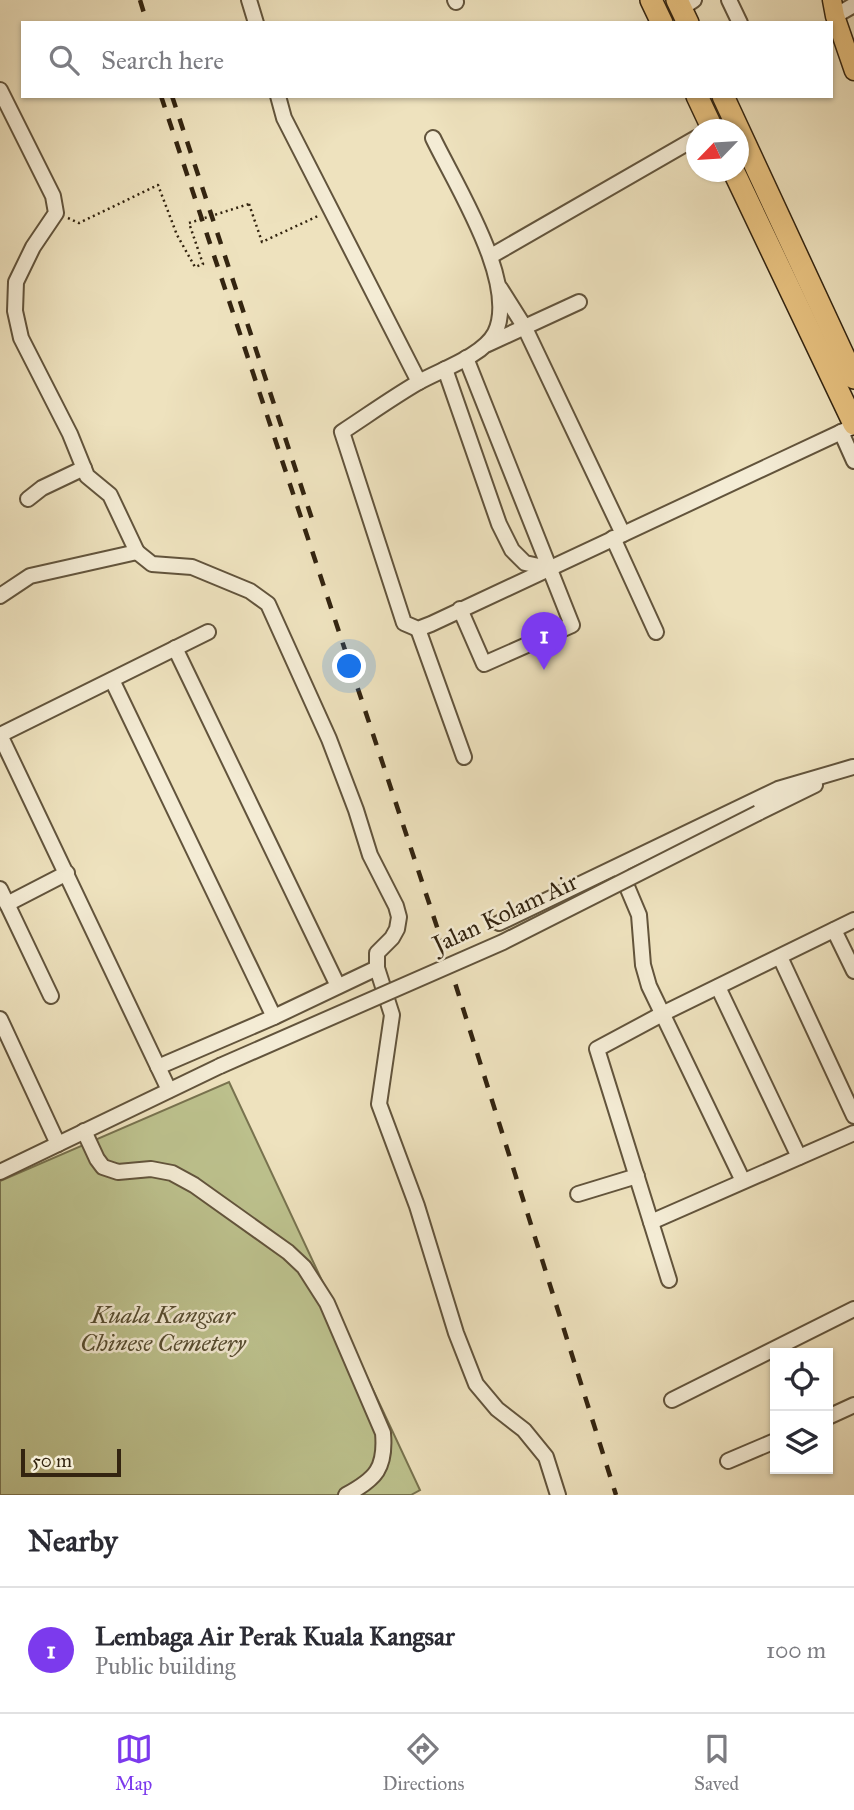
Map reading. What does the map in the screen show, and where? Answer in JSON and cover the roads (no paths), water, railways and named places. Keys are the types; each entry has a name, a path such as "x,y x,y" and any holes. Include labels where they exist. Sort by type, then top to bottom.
{"highway":[{"path":"651,0 661,21"},
{"path":"699,98 708,119"},
{"path":"718,119 721,98"},
{"path":"722,98 854,379"},
{"path":"739,182 850,427"}],"main road":[{"path":"834,8 854,71"}],"street":[{"path":"249,0 255,21"},
{"path":"729,0 739,21"},
{"path":"834,8 854,5"},
{"path":"0,90 53,196 56,213 33,247 16,282 15,311 21,338 70,434 87,476 110,495 137,552 30,576 0,596"},
{"path":"279,98 284,118 419,382"},
{"path":"433,138 491,257 498,286 501,309 498,322 494,334 481,348"},
{"path":"491,257 686,144"},
{"path":"498,286 524,326 618,536 656,632"},
{"path":"464,757 418,629 404,623 342,432 419,382 524,326 579,302"},
{"path":"0,317 15,311"},
{"path":"460,609 484,664 572,625 466,358"},
{"path":"445,369 499,524 512,550 525,563 548,568"},
{"path":"418,629 850,427 854,461"},
{"path":"28,499 42,488 84,468"},
{"name":"Jalan Kolam Air","path":"137,552 152,564 192,567 250,591 268,604 329,739 356,810 362,836 400,917 393,938 377,953 377,968"},
{"path":"169,1090 0,735 208,632"},
{"path":"175,648 338,986"},
{"path":"112,680 274,1017"},
{"path":"499,923 778,789 853,767"},
{"name":"Jalan Kolam Air","path":"0,1172 220,1066 503,942 853,767"},
{"path":"618,865 639,915 643,965 649,986 743,1181"},
{"path":"7,904 67,873"},
{"path":"0,889 51,996"},
{"path":"669,1280 597,1049 664,1013 854,920"},
{"path":"834,930 854,971"},
{"path":"780,957 848,1086 854,1116"},
{"path":"158,1067 274,1017 377,968 392,1015 379,1104 417,1206 456,1333 476,1384 497,1409 524,1430 546,1457 558,1495"},
{"path":"718,987 799,1157"},
{"path":"0,1019 58,1144"},
{"path":"84,1131 103,1167 118,1172 151,1169 172,1173 288,1252 316,1282 383,1433 382,1464 374,1477 346,1495"},
{"path":"651,1222 854,1133"},
{"path":"578,1194 636,1176"},
{"path":"672,1400 854,1309"},
{"path":"833,1415 854,1405"},
{"path":"728,1461 770,1443"}],"railway":[{"path":"140,0 146,21"},
{"path":"162,98 445,951 616,1495"},
{"path":"173,98 315,528"}],"place":[{"name":"Lembaga Air Perak Kuala Kangsar","path":"544,670"}],"park label":[{"name":"Kuala Kangsar Chinese Cemetery","path":"163,1329"}]}
